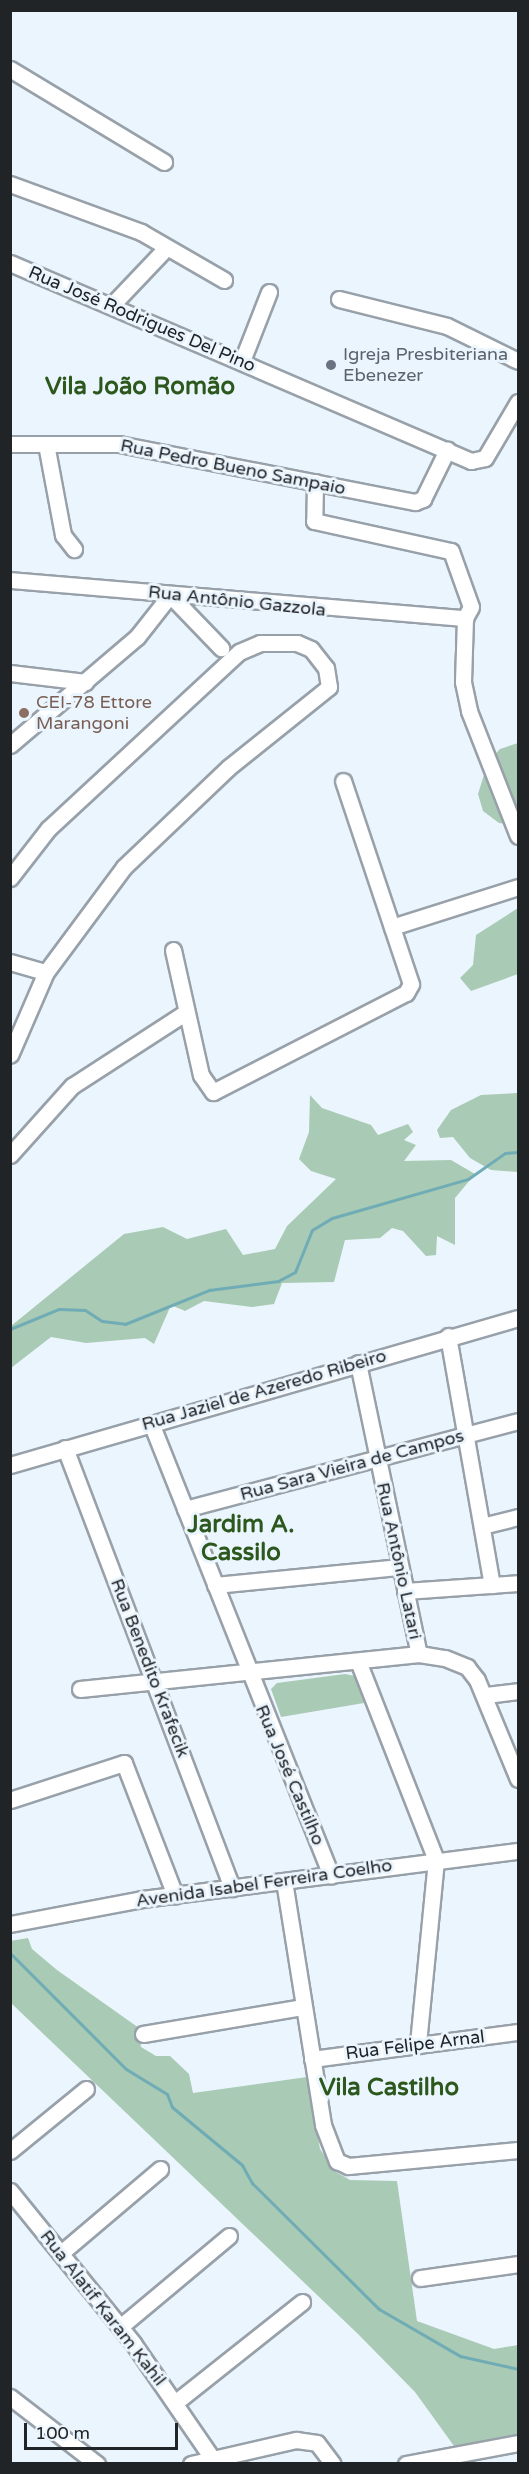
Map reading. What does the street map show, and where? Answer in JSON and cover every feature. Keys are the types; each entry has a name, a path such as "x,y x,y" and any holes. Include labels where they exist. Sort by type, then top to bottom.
{"street":[{"path":"10,69 164,162"},
{"path":"10,184 141,232 224,280"},
{"path":"111,306 166,248"},
{"name":"Rua José Rodrigues Del Pino","path":"10,263 471,461 485,458 519,402"},
{"path":"242,361 269,292"},
{"path":"339,299 447,326 519,362"},
{"name":"Rua Pedro Bueno Sampaio","path":"10,444 119,444 419,501 447,450"},
{"path":"46,444 63,536 74,549"},
{"path":"315,482 314,521 451,551 471,607 465,618 463,682 469,711 519,836"},
{"name":"Rua Antônio Gazzola","path":"10,580 465,618"},
{"path":"10,745 137,637 170,595 221,648 234,658"},
{"path":"10,878 48,829 234,658 271,642 305,645 332,681 124,867 46,972 10,1055"},
{"path":"10,674 85,682"},
{"path":"173,950 185,1013 201,1075 213,1092 406,993 411,984 343,781"},
{"path":"392,927 519,886"},
{"path":"10,962 46,972"},
{"path":"10,1155 72,1086 185,1013"},
{"name":"Rua Jaziel de Azeredo Ribeiro","path":"10,1465 448,1336 519,1318"},
{"path":"448,1336 492,1585"},
{"name":"Rua Antônio Latari","path":"358,1363 419,1654"},
{"name":"Rua Sara Vieira de Campos","path":"185,1509 519,1421"},
{"name":"Rua José Castilho","path":"151,1423 248,1676 331,1875"},
{"name":"Rua Benedito Krafecik","path":"65,1448 232,1887"},
{"path":"482,1526 519,1517"},
{"path":"214,1585 400,1567"},
{"path":"405,1591 519,1583"},
{"path":"80,1689 155,1680 248,1676 419,1654 467,1667 486,1695 519,1779"},
{"path":"358,1661 436,1860 418,2045"},
{"path":"486,1695 519,1691"},
{"path":"10,1800 124,1763 175,1895"},
{"name":"Avenida Isabel Ferreira Coelho","path":"10,1924 175,1895 519,1851"},
{"path":"284,1881 302,2007 328,2148 337,2161 348,2166 519,2150"},
{"path":"143,2034 302,2007"},
{"name":"Rua Felipe Arnal","path":"312,2059 519,2032"},
{"path":"10,2151 86,2089"},
{"path":"61,2253 160,2169"},
{"name":"Rua Alatif Karam Kahil","path":"10,2191 120,2327 176,2402 212,2458"},
{"path":"120,2327 229,2236"},
{"path":"420,2278 519,2264"},
{"path":"176,2402 302,2302"},
{"path":"10,2397 97,2463"},
{"path":"191,2463 296,2440 317,2443 333,2463"},
{"path":"406,2463 519,2443"}],"green space":[{"path":"518,743 518,825 499,823 483,811 478,794 488,762 500,749"},
{"path":"518,908 518,974 471,991 460,978 473,965 476,935"},
{"path":"518,1093 518,1172 491,1170 470,1158 453,1137 440,1138 437,1130 451,1110 481,1095"},
{"path":"310,1095 322,1108 371,1125 378,1135 408,1124 413,1132 404,1140 416,1145 404,1161 451,1160 475,1174 455,1198 455,1245 437,1236 436,1255 426,1256 403,1231 392,1228 380,1238 345,1240 334,1282 282,1283 274,1304 252,1307 204,1301 185,1311 171,1305 154,1344 145,1338 86,1343 51,1337 11,1368 11,1326 124,1234 163,1227 187,1239 226,1229 243,1255 275,1249 287,1226 336,1179 311,1171 299,1159 309,1132"},
{"path":"345,1674 355,1676 364,1703 281,1717 271,1689 277,1683"},
{"path":"28,1938 32,1949 57,1970 139,2028 141,2047 156,2056 170,2056 189,2074 193,2093 307,2077 320,2149 336,2172 350,2180 397,2181 417,2321 494,2349 518,2345 518,2435 454,2446 415,2392 358,2334 11,2003 10,1941"}],"waterway":[{"path":"10,1329 59,1309 85,1310 102,1321 125,1324 209,1290 278,1281 295,1272 312,1230 332,1218 468,1179 505,1153 518,1152"},
{"path":"10,1953 126,2069 167,2094 172,2107 242,2165 252,2183 379,2309 460,2356 518,2369"}],"place":[{"name":"Igreja Presbiteriana Ebenezer","path":"331,365"},
{"name":"CEI-78 Ettore Marangoni","path":"24,713"}],"district":[{"name":"Vila João Romão","path":"140,387"},
{"name":"Jardim A. Cassilo","path":"241,1539"},
{"name":"Vila Castilho","path":"389,2088"}]}
